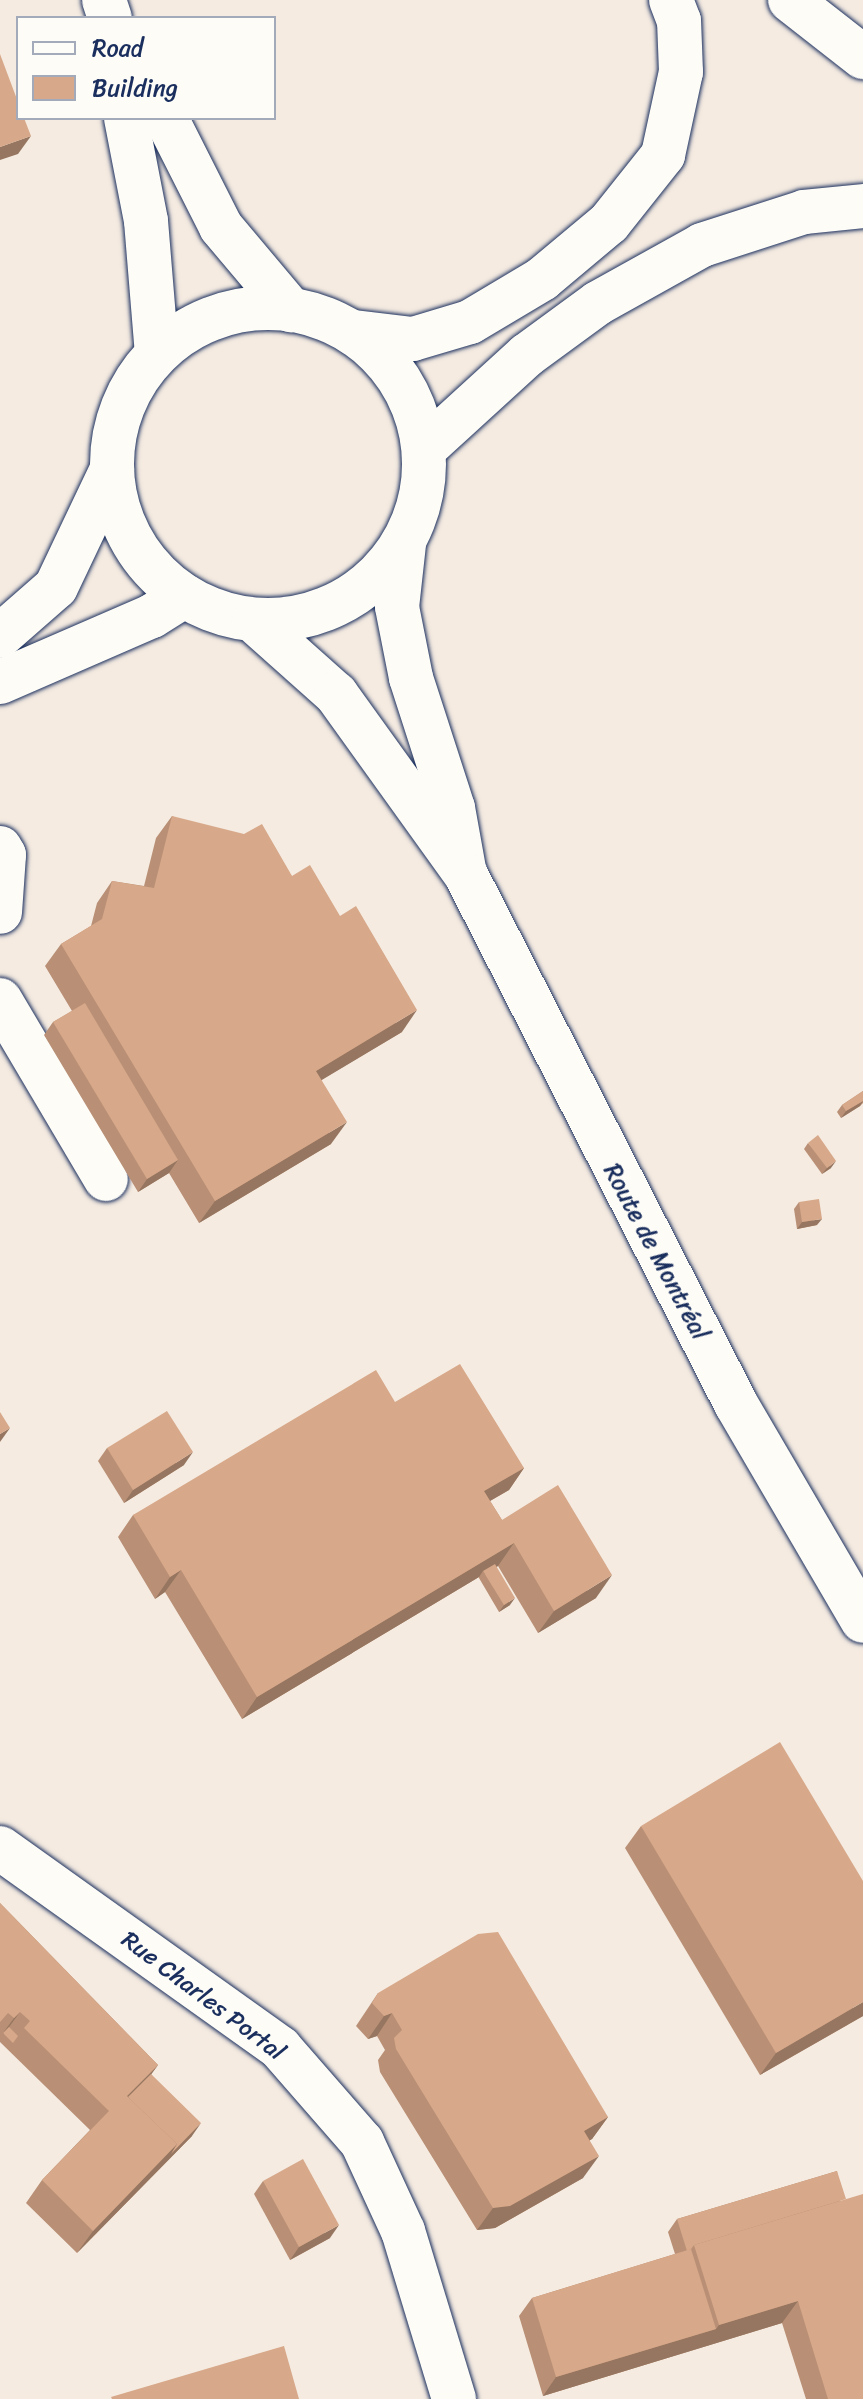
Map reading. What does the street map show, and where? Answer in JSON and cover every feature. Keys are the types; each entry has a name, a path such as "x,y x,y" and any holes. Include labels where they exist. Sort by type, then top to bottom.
{"main road":[{"path":"354,332 387,363 412,403 424,449 421,498 404,544 365,589 313,615 254,621 219,613 184,596 148,564 122,520 112,469 116,427 126,401 157,354 196,325 242,310 291,310 354,332 413,339 470,322 542,279 609,223 663,155 681,72 679,21 671,0"},
{"path":"790,0 863,57"},
{"path":"126,120 146,221 157,354"},
{"path":"167,120 221,227 291,310"},
{"path":"424,449 527,355 598,303 702,245 804,212 863,206"},
{"path":"0,636 56,587 112,469"},
{"name":"Route de Montréal","path":"404,544 397,607 411,678 453,808 466,875"},
{"path":"0,682 152,616 184,596"},
{"name":"Route de Montréal","path":"254,621 336,694 466,875 736,1404 863,1621"},
{"path":"0,848 4,855 0,912"},
{"path":"0,1000 106,1179"},
{"name":"Rue Charles Portal","path":"0,1848 280,2048 362,2142 403,2231 454,2399"}],"building":[{"path":"0,54 16,97 16,120 25,120 31,136 0,147"},
{"path":"172,816 244,834 262,824 292,876 310,865 340,916 356,906 417,1010 316,1071 347,1122 215,1201 61,944 102,919 112,881 154,888"},
{"path":"85,1003 178,1160 147,1179 53,1022"},
{"path":"863,1091 863,1101 846,1111 842,1105"},
{"path":"818,1135 836,1161 827,1168 808,1143"},
{"path":"819,1199 822,1219 802,1222 799,1202"},
{"path":"460,1364 524,1468 484,1491 502,1520 558,1485 612,1575 554,1611 514,1543 257,1697 181,1570 170,1577 133,1515 376,1370 395,1402"},
{"path":"167,1411 193,1452 133,1490 107,1448"},
{"path":"0,1412 10,1428 0,1434"},
{"path":"495,1564 515,1598 504,1605 483,1571"},
{"path":"780,1742 863,1881 863,2002 776,2053 641,1826"},
{"path":"0,1903 158,2065 127,2096 177,2144 93,2231 42,2180 109,2111 24,2028 30,2021 20,2012 14,2018 8,2013 0,2022"},
{"path":"498,1932 608,2117 584,2131 599,2156 510,2206 493,2208 396,2049 394,2038 402,2030 392,2013 384,2016 372,2003 378,1993 478,1934"},
{"path":"9,2027 18,2036 13,2043 3,2033"},
{"path":"151,2074 201,2123 171,2154 177,2144 128,2097"},
{"path":"303,2159 339,2225 299,2247 263,2181"},
{"path":"837,2171 846,2199 694,2245 687,2251 677,2219"},
{"path":"863,2194 863,2399 828,2399 798,2301 719,2325 694,2245"},
{"path":"691,2249 716,2329 556,2377 532,2298"},
{"path":"284,2346 299,2399 111,2397"}]}
